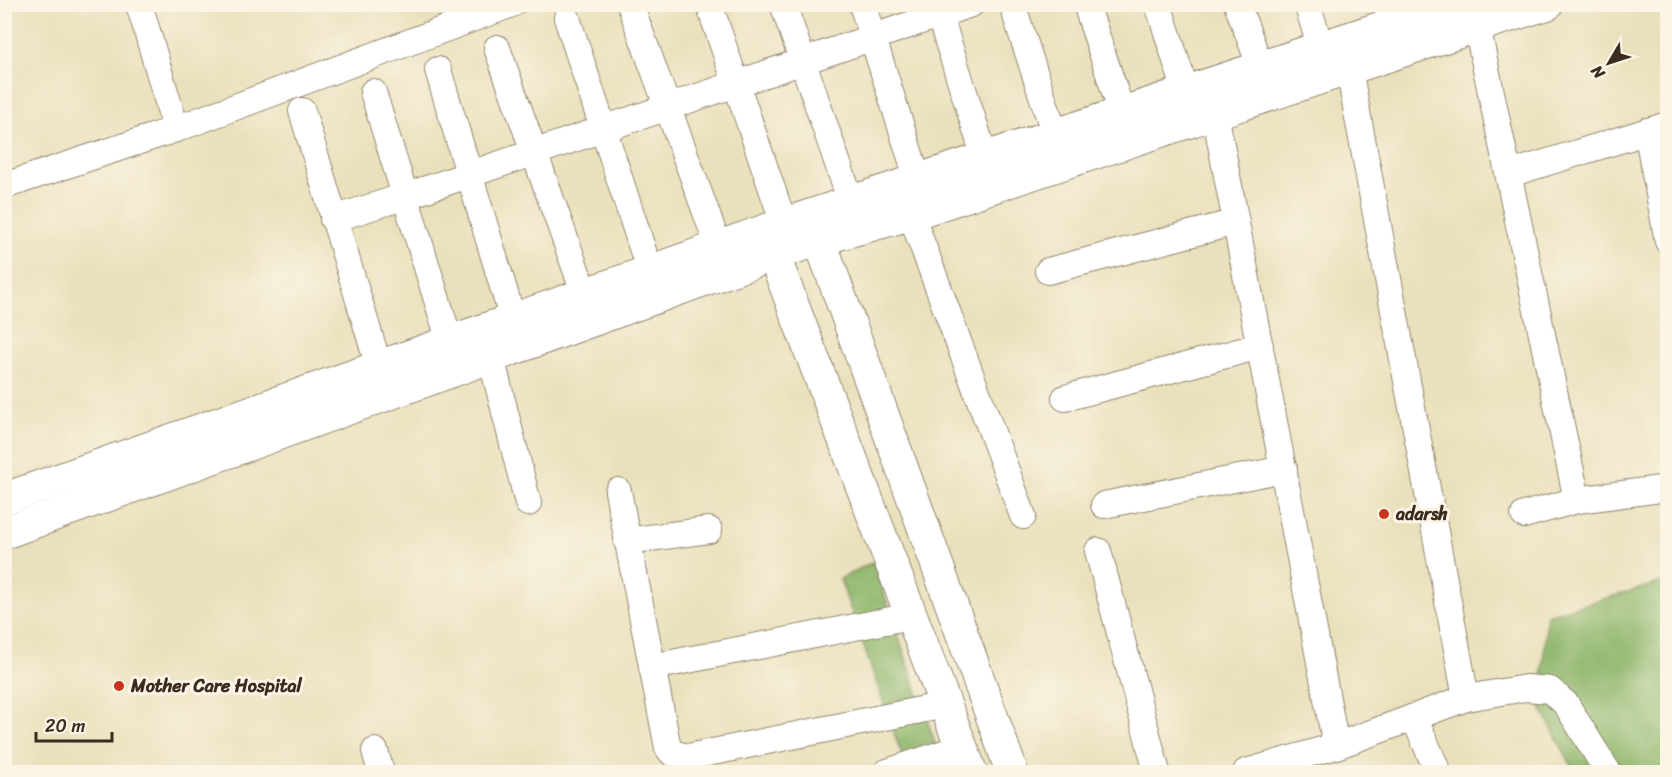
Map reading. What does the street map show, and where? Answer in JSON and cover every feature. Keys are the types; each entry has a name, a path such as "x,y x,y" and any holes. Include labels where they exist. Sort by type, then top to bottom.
{"street":[{"path":"139,4 176,129"},
{"path":"4,186 176,129 512,4"},
{"path":"630,4 719,248"},
{"path":"709,4 735,85 791,233 1012,772"},
{"path":"783,4 851,202"},
{"path":"862,4 918,180"},
{"path":"333,219 873,38 938,10 971,4"},
{"path":"1012,4 1055,135"},
{"path":"1086,4 1122,113"},
{"path":"1158,4 1186,92"},
{"path":"1237,4 1261,68"},
{"path":"1307,4 1321,48"},
{"path":"4,499 719,248 791,233 911,214 1547,4"},
{"path":"4,533 490,357 791,233 851,202 1321,48 1401,13 1453,5"},
{"path":"938,10 985,158"},
{"path":"567,18 650,272"},
{"path":"1477,26 1577,501"},
{"path":"497,48 585,295"},
{"path":"1349,69 1466,698"},
{"path":"438,70 513,320"},
{"path":"373,92 450,342"},
{"path":"302,111 379,367"},
{"path":"1215,112 1336,746"},
{"path":"1509,174 1657,128 1668,241"},
{"path":"911,214 1023,516"},
{"path":"1048,271 1236,222"},
{"path":"791,233 911,616 967,760 887,772"},
{"path":"1065,398 1260,346"},
{"path":"490,357 528,503"},
{"path":"1104,505 1284,469"},
{"path":"1524,514 1577,501 1668,488"},
{"path":"618,492 668,748 672,753 688,757 945,705"},
{"path":"627,542 709,530"},
{"path":"1098,551 1157,772"},
{"path":"652,667 911,616"},
{"path":"1246,772 1336,746 1466,698 1526,687 1550,690 1566,704 1608,772"},
{"path":"1414,717 1438,772"}],"green space":[{"path":"873,562 945,772 908,772 840,579"},
{"path":"1667,581 1667,772 1575,772 1540,706 1547,615"}],"place":[{"name":"adarsh","path":"1384,514"},
{"name":"Mother Care Hospital","path":"119,686"}]}
